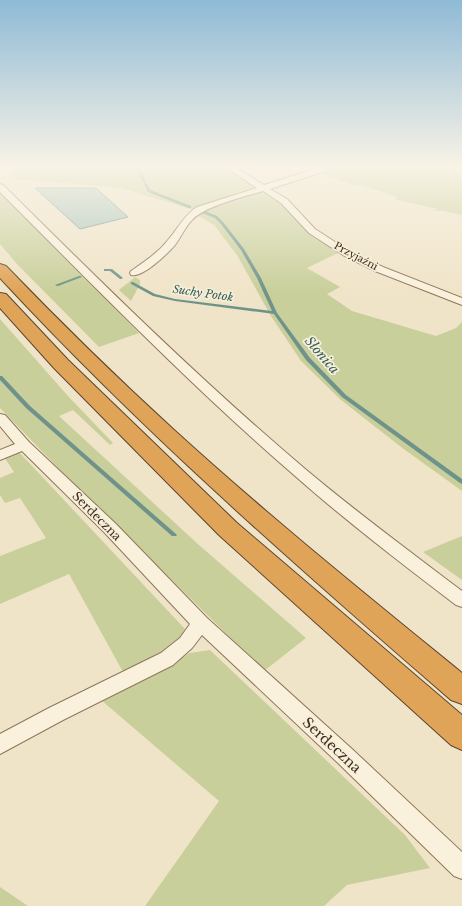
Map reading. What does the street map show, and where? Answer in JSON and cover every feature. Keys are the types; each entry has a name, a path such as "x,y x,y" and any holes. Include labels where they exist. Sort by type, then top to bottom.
{"highway":[{"path":"0,270 83,356 174,442 292,548 462,691"},
{"path":"0,298 61,364 228,529 462,735"}],"street":[{"path":"22,207 196,379 305,477 462,600"},
{"path":"135,273 161,253 194,212 205,207"},
{"name":"Przyjaźni","path":"290,207 312,231 346,253 379,269 462,302"},
{"name":"Serdeczna","path":"0,418 24,445 110,528 201,623 345,756 462,868"},
{"path":"0,455 24,445"},
{"path":"0,745 56,714 167,659 186,643 201,623"}],"green space":[{"path":"0,207 18,207 139,333 99,347 17,264 0,244"},
{"path":"184,207 203,207 198,209"},
{"path":"210,207 287,207 340,252 307,268 340,287 327,294 352,311 436,336 456,328 462,322 462,491 401,447 341,400 301,361 271,316 237,255 214,225 195,214"},
{"path":"430,207 462,207 462,215 444,211 434,211 437,209"},
{"path":"135,277 140,280 140,284 131,301 119,290"},
{"path":"0,319 68,396 113,443 110,445 73,410 59,416 199,545 306,638 264,671 63,473 0,408"},
{"path":"18,451 185,629 179,640 162,653 123,672 69,574 0,604 0,556 46,538 20,498 5,503 0,495 0,478 14,472 4,457"},
{"path":"462,536 462,580 423,552"},
{"path":"210,650 405,835 430,868 347,885 324,906 145,906 219,801 101,700 190,653"},
{"path":"0,887 28,906 0,906"}],"water":[{"path":"56,207 117,207 128,217 80,229"}],"waterway":[{"name":"Słonica","path":"201,211 216,217 243,250 259,278 275,313"},
{"path":"105,270 111,270 121,278"},
{"path":"57,285 80,277"},
{"name":"Suchy Potok","path":"132,283 154,295 175,300 275,313"},
{"name":"Słonica","path":"275,313 308,359 344,396 462,482"},
{"path":"0,377 28,407 174,535"}]}
